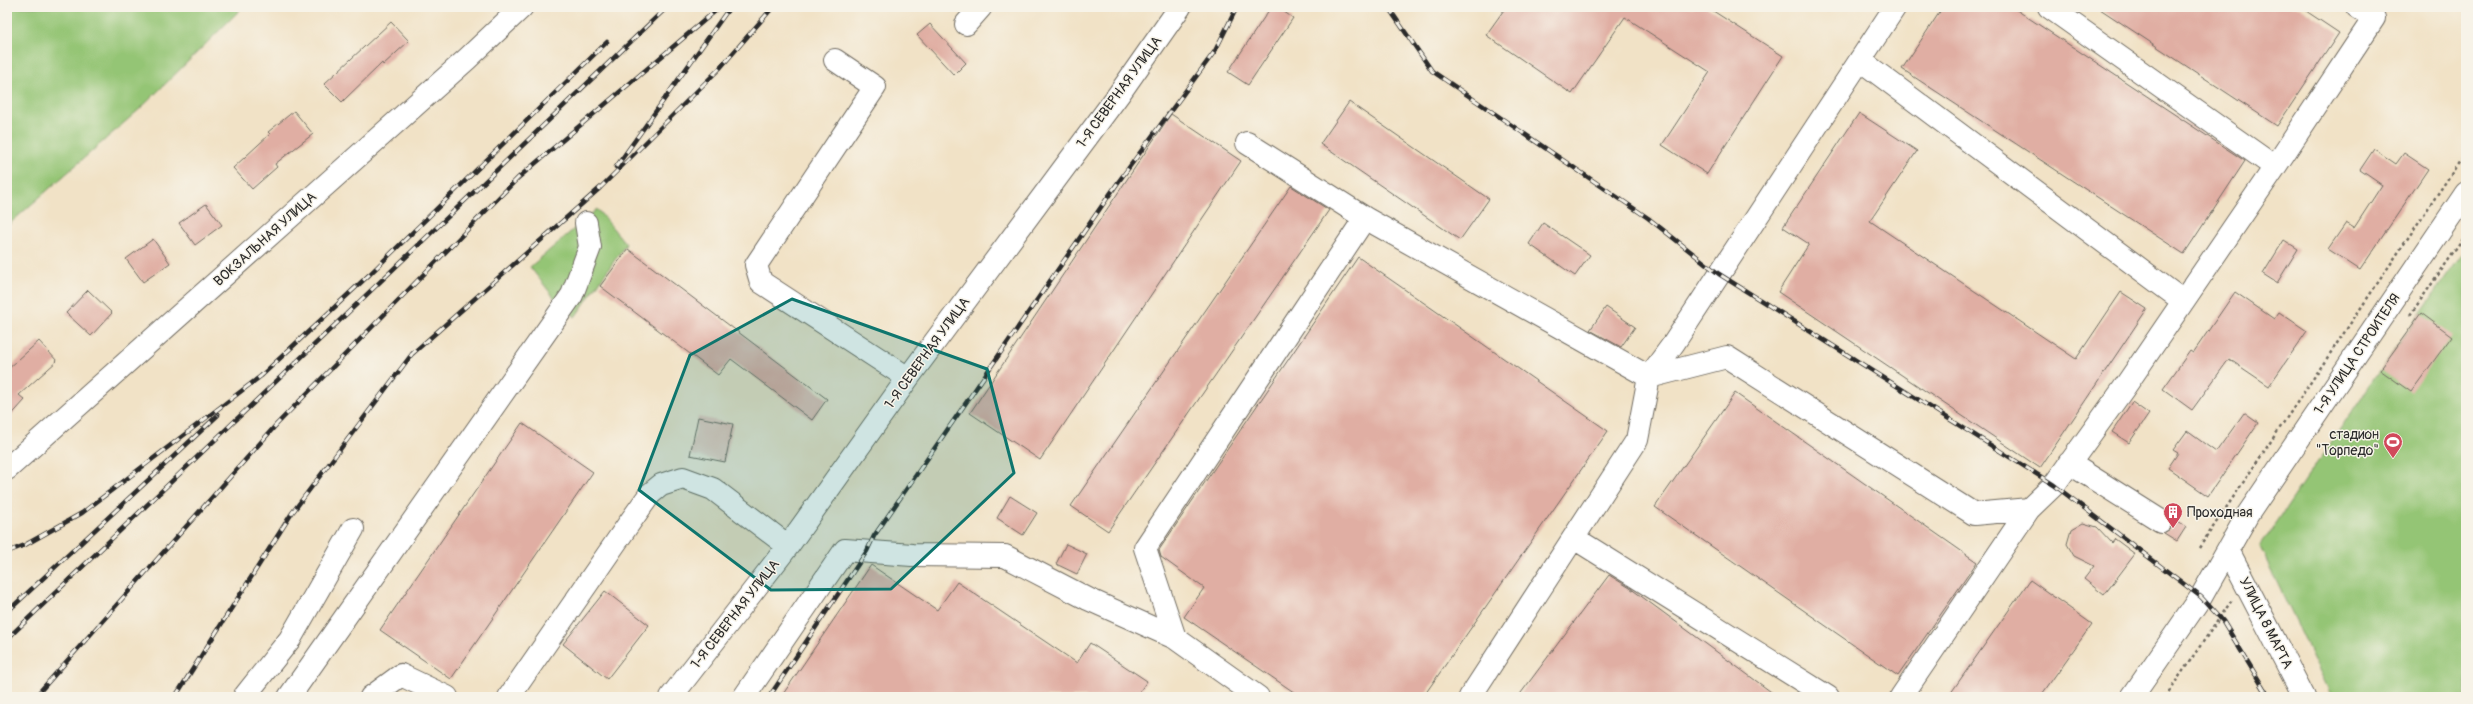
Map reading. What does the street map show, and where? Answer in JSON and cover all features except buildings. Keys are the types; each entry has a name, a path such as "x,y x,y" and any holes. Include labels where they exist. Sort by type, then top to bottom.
{"street":[{"name":"ВОКЗАЛЬНАЯ УЛИЦА","path":"7,469 456,70 522,7"},
{"path":"966,24 981,7"},
{"name":"1-Я СЕВЕРНАЯ УЛИЦА","path":"671,697 788,546 908,378 1119,94 1180,7"},
{"path":"1470,697 1637,440 1649,376 1674,343 1895,7"},
{"path":"2049,7 2275,167"},
{"path":"1901,697 2029,509 2054,485 2184,301 2374,18 2357,7"},
{"path":"835,60 875,87 756,265 761,282 908,378"},
{"path":"1860,60 2184,301"},
{"path":"1247,143 1365,218 1649,376 1727,357 1974,514 2029,509"},
{"name":"1-Я УЛИЦА СТРОИТЕЛЯ","path":"2132,697 2200,597 2248,514 2466,193"},
{"path":"1175,638 1145,548 1365,218"},
{"path":"289,697 572,295 590,247 586,223"},
{"path":"2069,464 2161,521"},
{"path":"509,697 650,494 662,485 682,478 713,489 788,546"},
{"path":"244,697 290,639 353,529"},
{"path":"1574,538 1828,697"},
{"path":"744,697 845,550 912,555 1005,556 1088,599 1175,638 1258,697"},
{"name":"УЛИЦА 8 МАРТА","path":"2228,550 2304,697"},
{"path":"371,697 401,675 447,697"}],"path":[{"path":"2199,548 2466,152"},
{"path":"2406,320 2466,235"},
{"path":"2165,697 2244,582"}],"highlighted area":[{"path":"792,299 987,369 1014,473 891,589 771,590 639,490 690,355"}],"green space":[{"path":"7,7 243,7 142,107 7,226"},
{"path":"597,209 626,244 575,317 556,300 530,267"},
{"name":"стадион \"Торпедо\"","path":"2466,249 2466,697 2332,697 2260,547 2380,370"}],"railway":[{"path":"7,639 667,7"},
{"path":"35,697 277,424 518,178 720,7"},
{"path":"616,167 730,7"},
{"path":"175,697 292,513 412,354 600,188 720,68 773,7"},
{"path":"769,697 867,551 874,536 1119,181 1215,51 1237,7"},
{"path":"1388,7 1432,71 1648,218 1719,274 2054,485 2201,597 2223,621 2269,697"},
{"path":"7,552 25,545 82,513 261,376 370,274 607,42"},
{"path":"7,612 218,415"}],"place":[{"name":"стадион \"Торпедо\"","path":"2393,459"},
{"name":"Проходная","path":"2173,529"}]}
